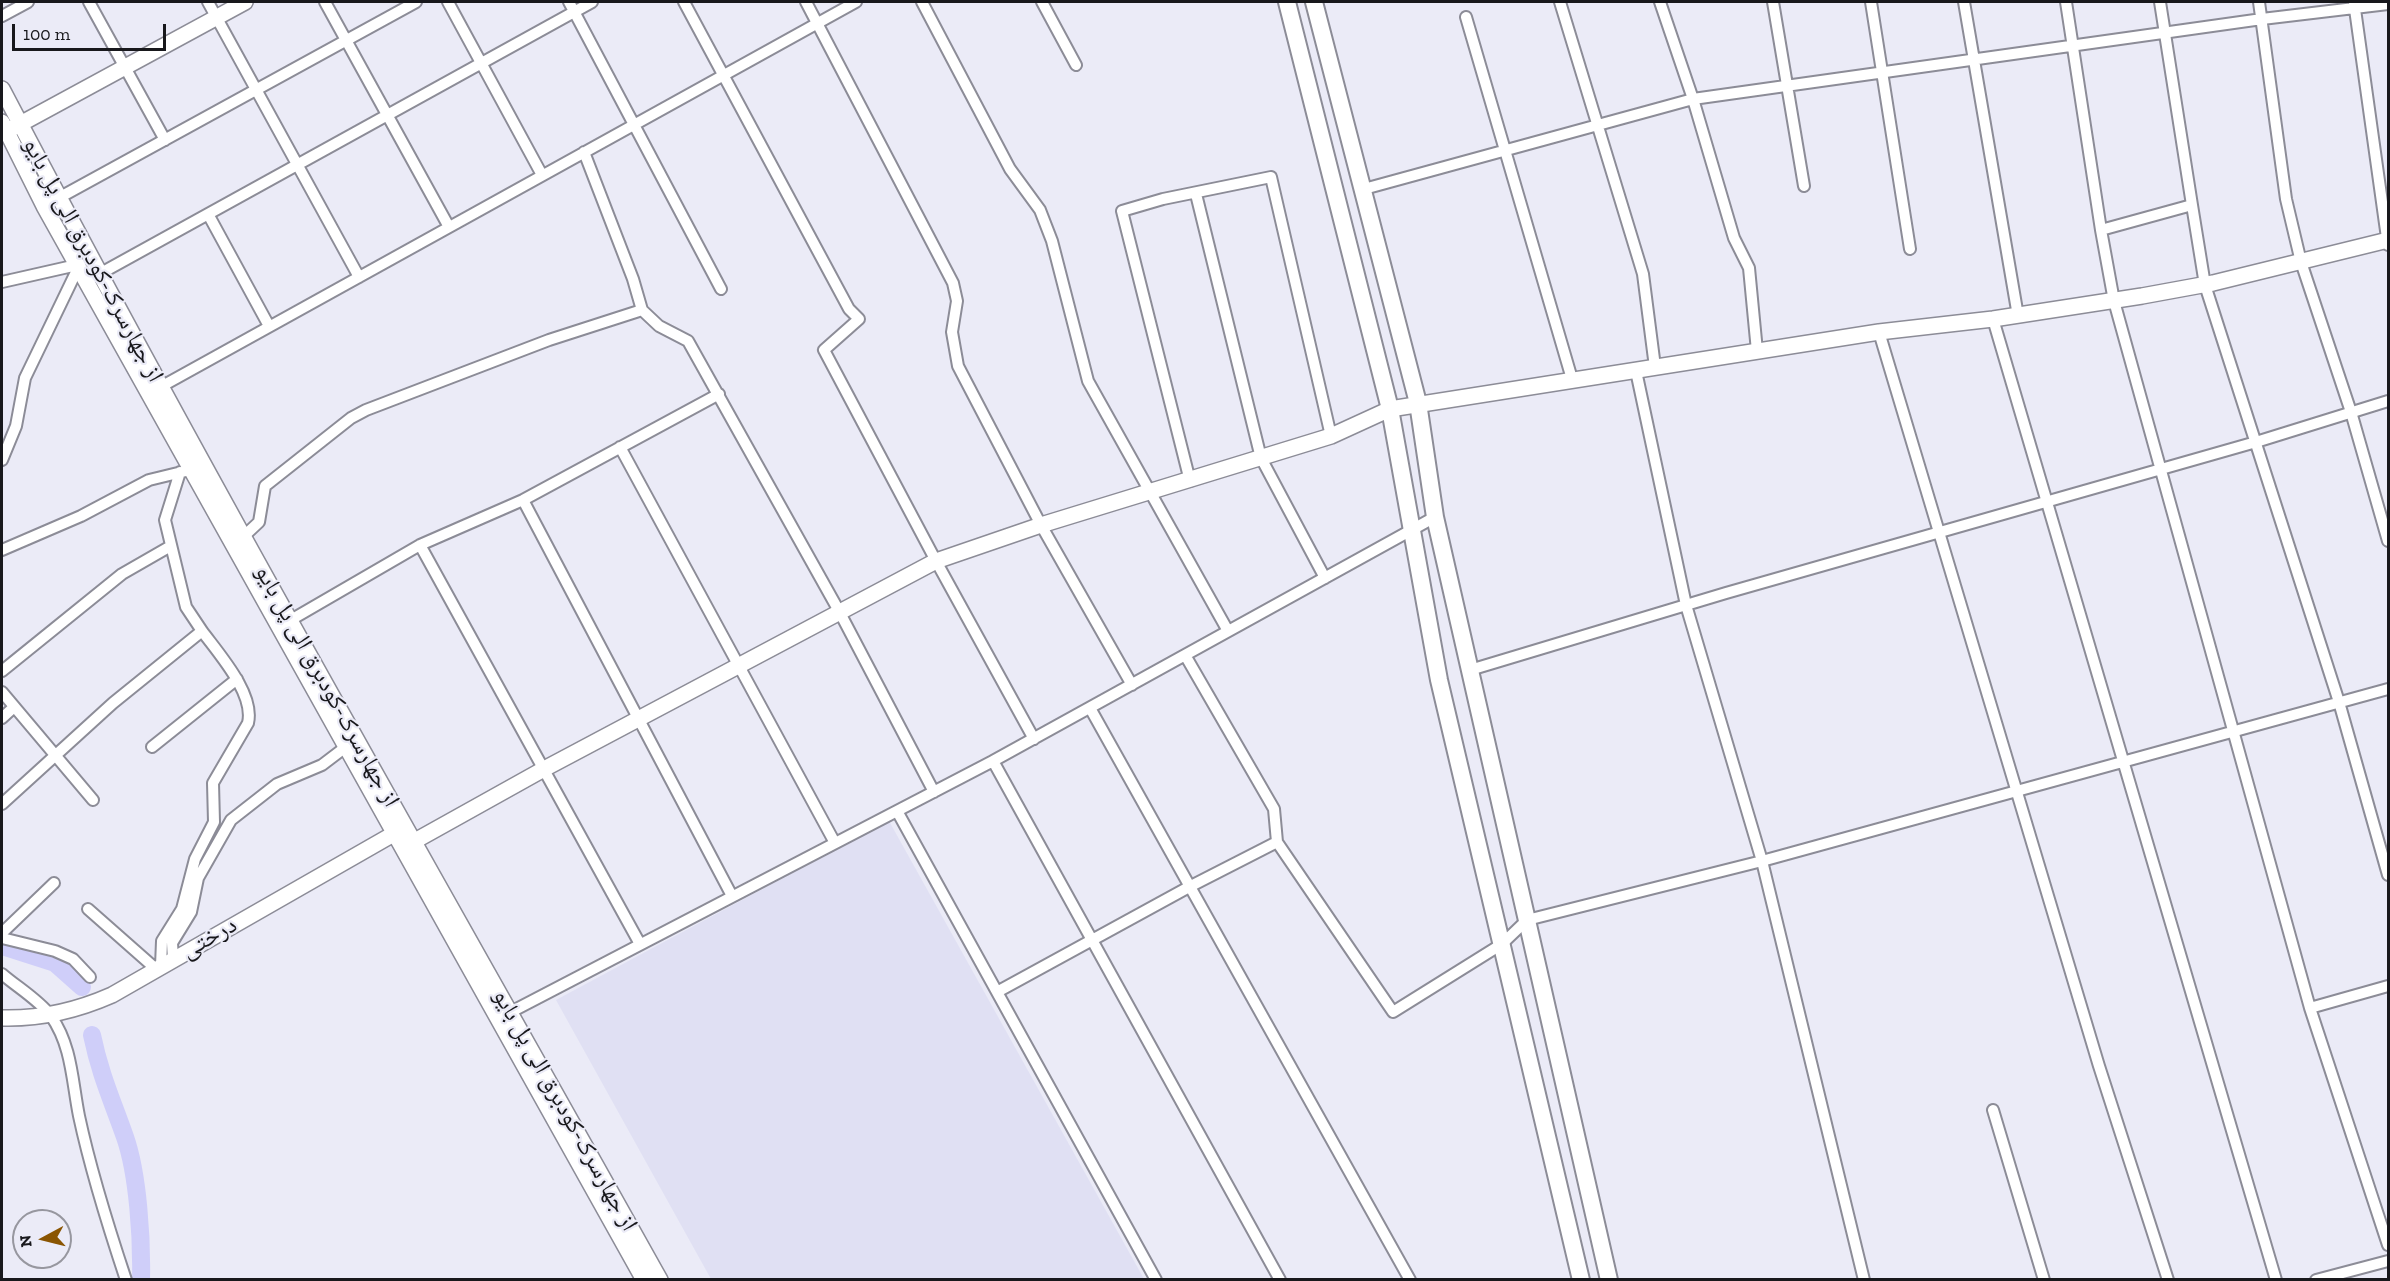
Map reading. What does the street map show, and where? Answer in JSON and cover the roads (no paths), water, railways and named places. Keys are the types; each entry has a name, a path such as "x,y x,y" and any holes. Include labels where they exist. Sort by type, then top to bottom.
{"main road":[{"path":"1287,2 1390,409 1438,680 1581,1280"},
{"path":"1314,2 1418,403 1435,517 1609,1280"}],"street":[{"path":"2,16 28,2"},
{"path":"89,2 165,140"},
{"path":"208,2 359,277"},
{"path":"4,127 20,124 245,2"},
{"path":"325,2 449,226"},
{"path":"44,206 416,2"},
{"path":"448,2 542,175"},
{"path":"93,278 481,63 571,6 592,2"},
{"path":"684,2 849,309 859,319 824,350 1034,739"},
{"path":"806,2 953,283 957,301 952,332 958,366 1041,525 1132,685"},
{"path":"155,390 856,2"},
{"path":"922,2 1010,169 1040,210 1052,241 1088,381 1228,631"},
{"path":"1042,2 1076,65"},
{"path":"1560,2 1643,274 1655,367"},
{"path":"1660,2 1693,99 1734,238 1749,268 1756,351"},
{"path":"1773,2 1804,186"},
{"path":"1871,2 1910,249"},
{"path":"1964,2 2018,316"},
{"path":"2066,2 2114,301 2310,1008 2388,1245"},
{"path":"2160,2 2205,285 2339,702 2388,875"},
{"path":"2259,2 2286,200 2301,262 2351,412 2388,541"},
{"path":"1364,189 1693,99 2165,34 2354,4 2388,4"},
{"path":"409,844 544,769 936,561 1041,525 1152,493 1331,436 1390,409 1879,332 1993,320 2114,301 2205,285 2388,242 2354,4"},
{"path":"571,6 721,289"},
{"path":"1466,17 1572,379"},
{"name":"از جهارسرک-کودبرق الی پل بایو","path":"2,89 59,198 93,278 155,390 243,537 401,830 505,1015 660,1280"},
{"name":"از جهارسرک-کودبرق الی پل بایو","path":"4,127 44,206 84,261"},
{"path":"584,152 633,279 642,310 659,326 688,341 839,611 934,792"},
{"path":"1190,481 1122,211 1271,177 1331,436"},
{"path":"1196,194 1261,458 1325,578"},
{"path":"2101,231 2192,205"},
{"path":"208,214 269,326"},
{"path":"2,282 84,261"},
{"path":"2,460 16,426 25,378 84,261"},
{"path":"243,537 260,522 265,486 351,418 382,403 549,340 642,310"},
{"path":"1993,320 2276,1280"},
{"path":"1879,332 2099,1066 2168,1280"},
{"path":"1636,371 1686,606 1762,861 1864,1280"},
{"name":"از جهارسرک-کودبرق الی پل بایو","path":"155,390 186,471 347,746 401,830"},
{"path":"289,621 420,545 523,500 718,394"},
{"path":"1470,670 1939,532 2256,442 2388,401"},
{"path":"620,447 835,843"},
{"path":"164,964 162,941 182,909 195,859 214,822 213,783 248,723 250,713 237,679 186,607 169,547 165,520 186,471"},
{"path":"2,550 81,516 149,480 186,471"},
{"path":"523,500 732,897"},
{"path":"505,1015 993,761 1435,517"},
{"path":"420,545 640,944"},
{"path":"2,671 122,574 169,547"},
{"path":"2,804 113,703 202,631"},
{"path":"1185,655 1274,809 1277,842 1393,1012 1502,944 1527,920 1762,861 2388,689"},
{"path":"152,747 237,679"},
{"path":"2,692 93,800"},
{"path":"2,718 14,707"},
{"path":"1090,708 1410,1280"},
{"path":"164,964 172,943 191,912 198,878 231,820 277,784 322,765 347,746"},
{"path":"993,761 1280,1280"},
{"path":"897,811 1156,1280"},
{"name":"درختی","path":"2,1018 50,1014 92,1004 401,830"},
{"path":"997,992 1189,887 1277,842"},
{"path":"195,859 206,865"},
{"path":"2,933 54,884"},
{"path":"88,909 164,964"},
{"path":"2,938 56,951 73,958 90,977"},
{"path":"2,974 50,1014 64,1040 70,1057 79,1116 109,1230 126,1280"},
{"path":"2310,1008 2388,986"},
{"name":"از جهارسرک-کودبرق الی پل بایو","path":"505,1015 644,1280"},
{"path":"1993,1110 2044,1280"},
{"path":"2316,1280 2388,1261"}],"waterway":[{"path":"2,946 55,963 82,987"},
{"path":"92,1035 133,1169 140,1226 141,1280"}]}
